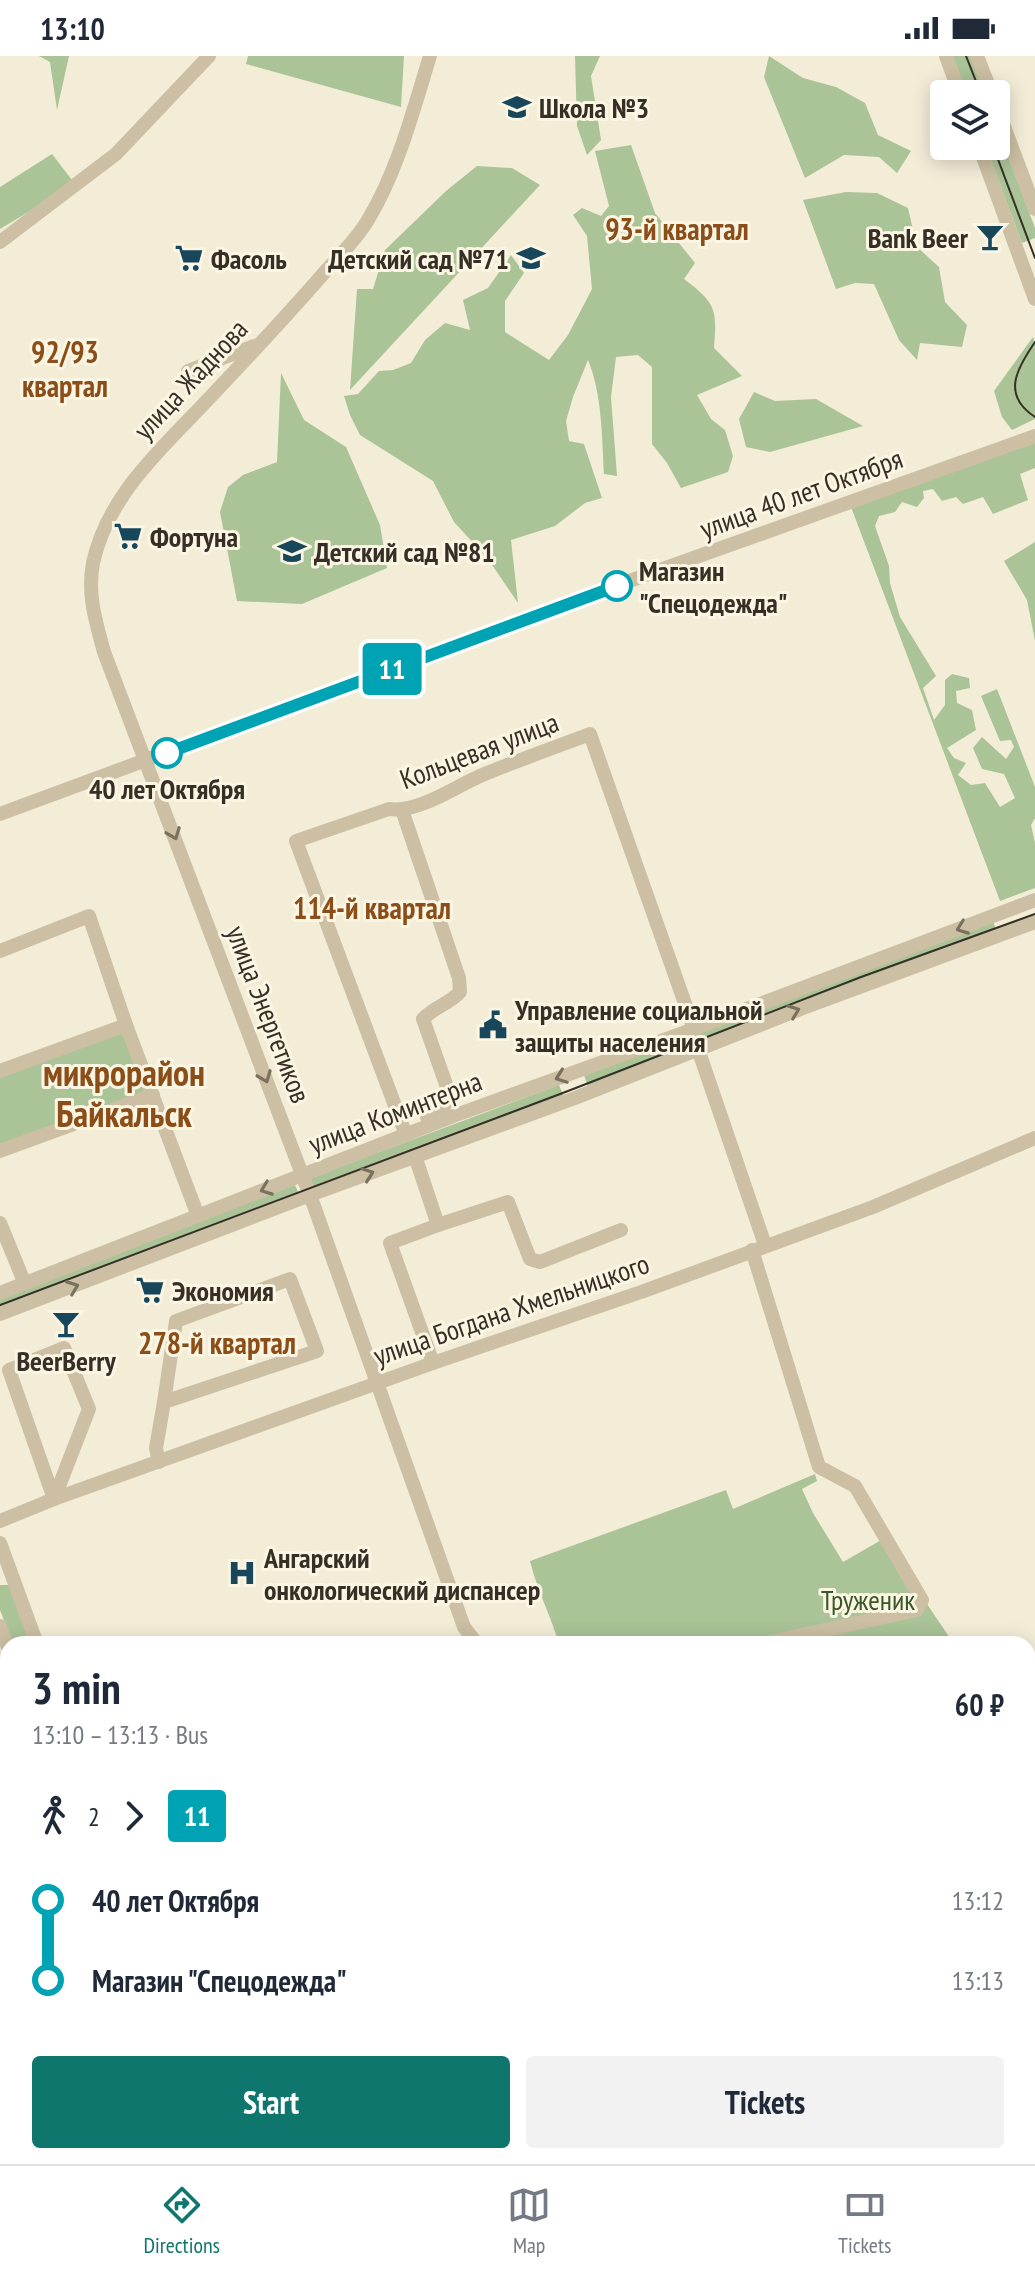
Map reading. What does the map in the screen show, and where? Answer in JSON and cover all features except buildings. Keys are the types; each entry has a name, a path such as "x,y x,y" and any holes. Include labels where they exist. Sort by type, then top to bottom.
{"street":[{"path":"0,242 116,154 209,56"},
{"name":"улица Жаднова","path":"146,761 104,652 92,610 90,591 94,561 113,513 156,452 299,301 367,221 389,178 430,56"},
{"path":"946,56 955,80"},
{"path":"977,56 986,80"},
{"path":"1010,142 1035,209"},
{"path":"984,160 1035,299"},
{"path":"191,379 188,371 257,345"},
{"name":"улица 40 лет Октября","path":"0,814 617,586 1035,436"},
{"name":"Кольцевая улица","path":"405,1130 296,841 389,809 402,810 590,734 694,1029"},
{"name":"улица Энергетиков","path":"146,761 310,1195 464,1627 471,1636"},
{"path":"402,810 459,978 460,992 451,1002 423,1019 448,1090 448,1101 441,1112 405,1130"},
{"name":"улица Коминтерна","path":"0,1293 302,1175 405,1130 496,1101 694,1029 1035,900"},
{"path":"0,951 89,916 126,1025 198,1216"},
{"name":"улица Коминтерна","path":"0,1314 1035,922"},
{"path":"0,1071 126,1025"},
{"path":"698,1049 819,1467 855,1486 922,1600 917,1610 798,1636"},
{"path":"0,1151 153,1095"},
{"name":"улица Богдана Хмельницкого","path":"0,1521 54,1499 873,1207 1035,1138"},
{"path":"415,1156 438,1225"},
{"path":"433,1363 390,1243 508,1202 530,1259 540,1262 621,1230"},
{"path":"0,1223 25,1284"},
{"path":"159,1462 156,1448 176,1321 290,1279 317,1351 164,1402"},
{"path":"64,1348 89,1409 54,1499 9,1370 64,1348"},
{"path":"0,1543 5,1574 33,1636"}],"green space":[{"path":"39,56 69,56 57,110 50,62"},
{"path":"248,56 404,56 401,107 246,64"},
{"path":"575,56 600,56 591,76 601,140 587,155 577,126"},
{"path":"769,56 803,78 836,87 865,103 878,135 911,151 897,173 879,157 844,155 805,178 764,77"},
{"path":"953,56 971,56 980,80 962,80"},
{"path":"631,145 655,213 695,263 684,279 703,294 712,308 714,348 742,376 697,395 711,419 725,430 733,456 728,472 681,488 652,444 652,367 638,355 616,357 611,397 617,476 604,474 599,401 588,360 566,421 569,441 584,444 602,498 585,503 555,526 511,540 518,603 488,559 454,522 433,481 360,435 344,396 358,394 379,371 393,370 411,363 425,340 445,323 470,330 463,300 488,288 511,255 524,273 505,301 505,332 549,360 568,335 592,289 587,236 573,215 582,208 601,216 609,206 595,151"},
{"path":"52,154 75,184 0,229 0,187"},
{"path":"991,160 1010,160 1035,228 1035,238 1022,243"},
{"path":"477,166 512,168 540,185 350,390 357,289 373,289 385,250 446,191"},
{"path":"846,192 877,193 908,208 917,247 939,267 945,302 967,325 962,347 920,343 917,360 899,340 874,284 855,283 836,289 803,200"},
{"path":"1033,337 1035,419 1012,430 1002,417 994,391"},
{"path":"281,373 304,420 346,447 380,525 387,568 302,604 237,601 220,512 228,487 243,475 277,462"},
{"path":"754,392 775,401 816,399 863,426 770,452 746,447 739,419"},
{"path":"1035,440 1035,468 1020,474 1028,500 993,514 983,497 963,504 956,497 942,501 933,489 923,491 924,498 917,507 902,502 895,512 879,516 875,526 889,566 890,583 900,617 936,676 923,688 934,720 945,705 945,680 952,674 969,678 970,688 956,691 957,703 972,710 976,730 947,748 954,758 966,763 958,775 971,785 985,783 1000,807 1015,798 1004,774 982,769 973,748 982,737 1006,759 1014,747 1011,740 1000,741 981,696 997,689 1035,787 1035,818 1031,825 1035,843 1035,888 1000,901 851,507"},
{"path":"1035,542 1035,641 1027,600 1004,561"},
{"path":"993,921 997,933 588,1087 584,1075"},
{"path":"125,1025 153,1095 0,1151 0,1071"},
{"path":"559,1085 564,1097 315,1190 310,1178"},
{"path":"295,1185 300,1196 0,1310 0,1297"},
{"name":"Труженик","path":"815,1474 817,1481 802,1489 843,1562 883,1539 949,1636 556,1636 530,1561 726,1490 733,1509"},
{"path":"0,1585 9,1585 29,1636 10,1636 0,1610"}],"tram line":[{"path":"966,56 975,80"},
{"path":"998,160 1035,258"},
{"path":"1035,342 1018,371 1015,390 1024,409 1035,417"},
{"path":"0,1305 861,977 1035,914"}],"bus line":[{"name":"11","path":"167,753 617,586"}],"place":[{"name":"Школа №3","path":"517,107"},
{"name":"Bank Beer","path":"990,237"},
{"name":"Фасоль","path":"189,258"},
{"name":"Детский сад №71","path":"531,258"},
{"name":"Фортуна","path":"128,536"},
{"name":"Детский сад №81","path":"292,551"},
{"name":"Магазин \"Спецодежда\"","path":"617,586"},
{"name":"40 лет Октября","path":"167,753"},
{"name":"Управление социальной защиты населения","path":"493,1025"},
{"name":"Экономия","path":"150,1290"},
{"name":"BeerBerry","path":"66,1324"},
{"name":"Ангарский онкологический диспансер","path":"242,1573"}],"district":[{"name":"93-й квартал","path":"677,228"},
{"name":"92/93 квартал","path":"65,368"},
{"name":"114-й квартал","path":"372,907"},
{"name":"микрорайон Байкальск","path":"124,1092"},
{"name":"278-й квартал","path":"217,1342"}]}
